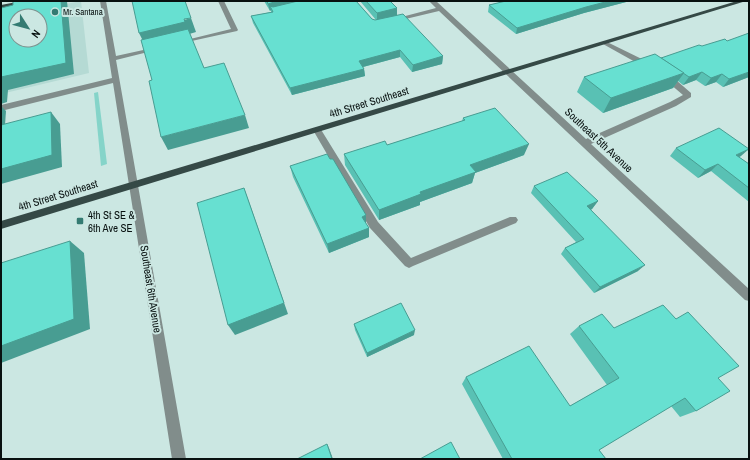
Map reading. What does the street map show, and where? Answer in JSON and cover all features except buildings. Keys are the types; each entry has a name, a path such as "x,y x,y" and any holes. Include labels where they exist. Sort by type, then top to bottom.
{"main road":[{"path":"1,7 32,1"},
{"name":"4th Street Southeast","path":"1,225 743,1"}],"street":[{"name":"Southeast 6th Avenue","path":"103,1 179,459"},
{"path":"175,44 236,30 221,1"},
{"name":"Southeast 5th Avenue","path":"432,1 749,296"},
{"path":"389,21 440,9"},
{"path":"584,143 673,104 688,95 671,79 605,43"},
{"path":"112,59 167,46"},
{"path":"1,108 115,80"},
{"path":"317,130 374,225 409,263 513,220"}],"shaded area":[{"path":"81,1 89,73 1,94 1,17 8,16 8,48 48,48 48,8 46,8"},
{"path":"98,92 107,164 101,166 94,93"}],"place":[{"name":"Mr. Santana","path":"55,12"},
{"name":"4th St SE & 6th Ave SE","path":"80,221"}]}
